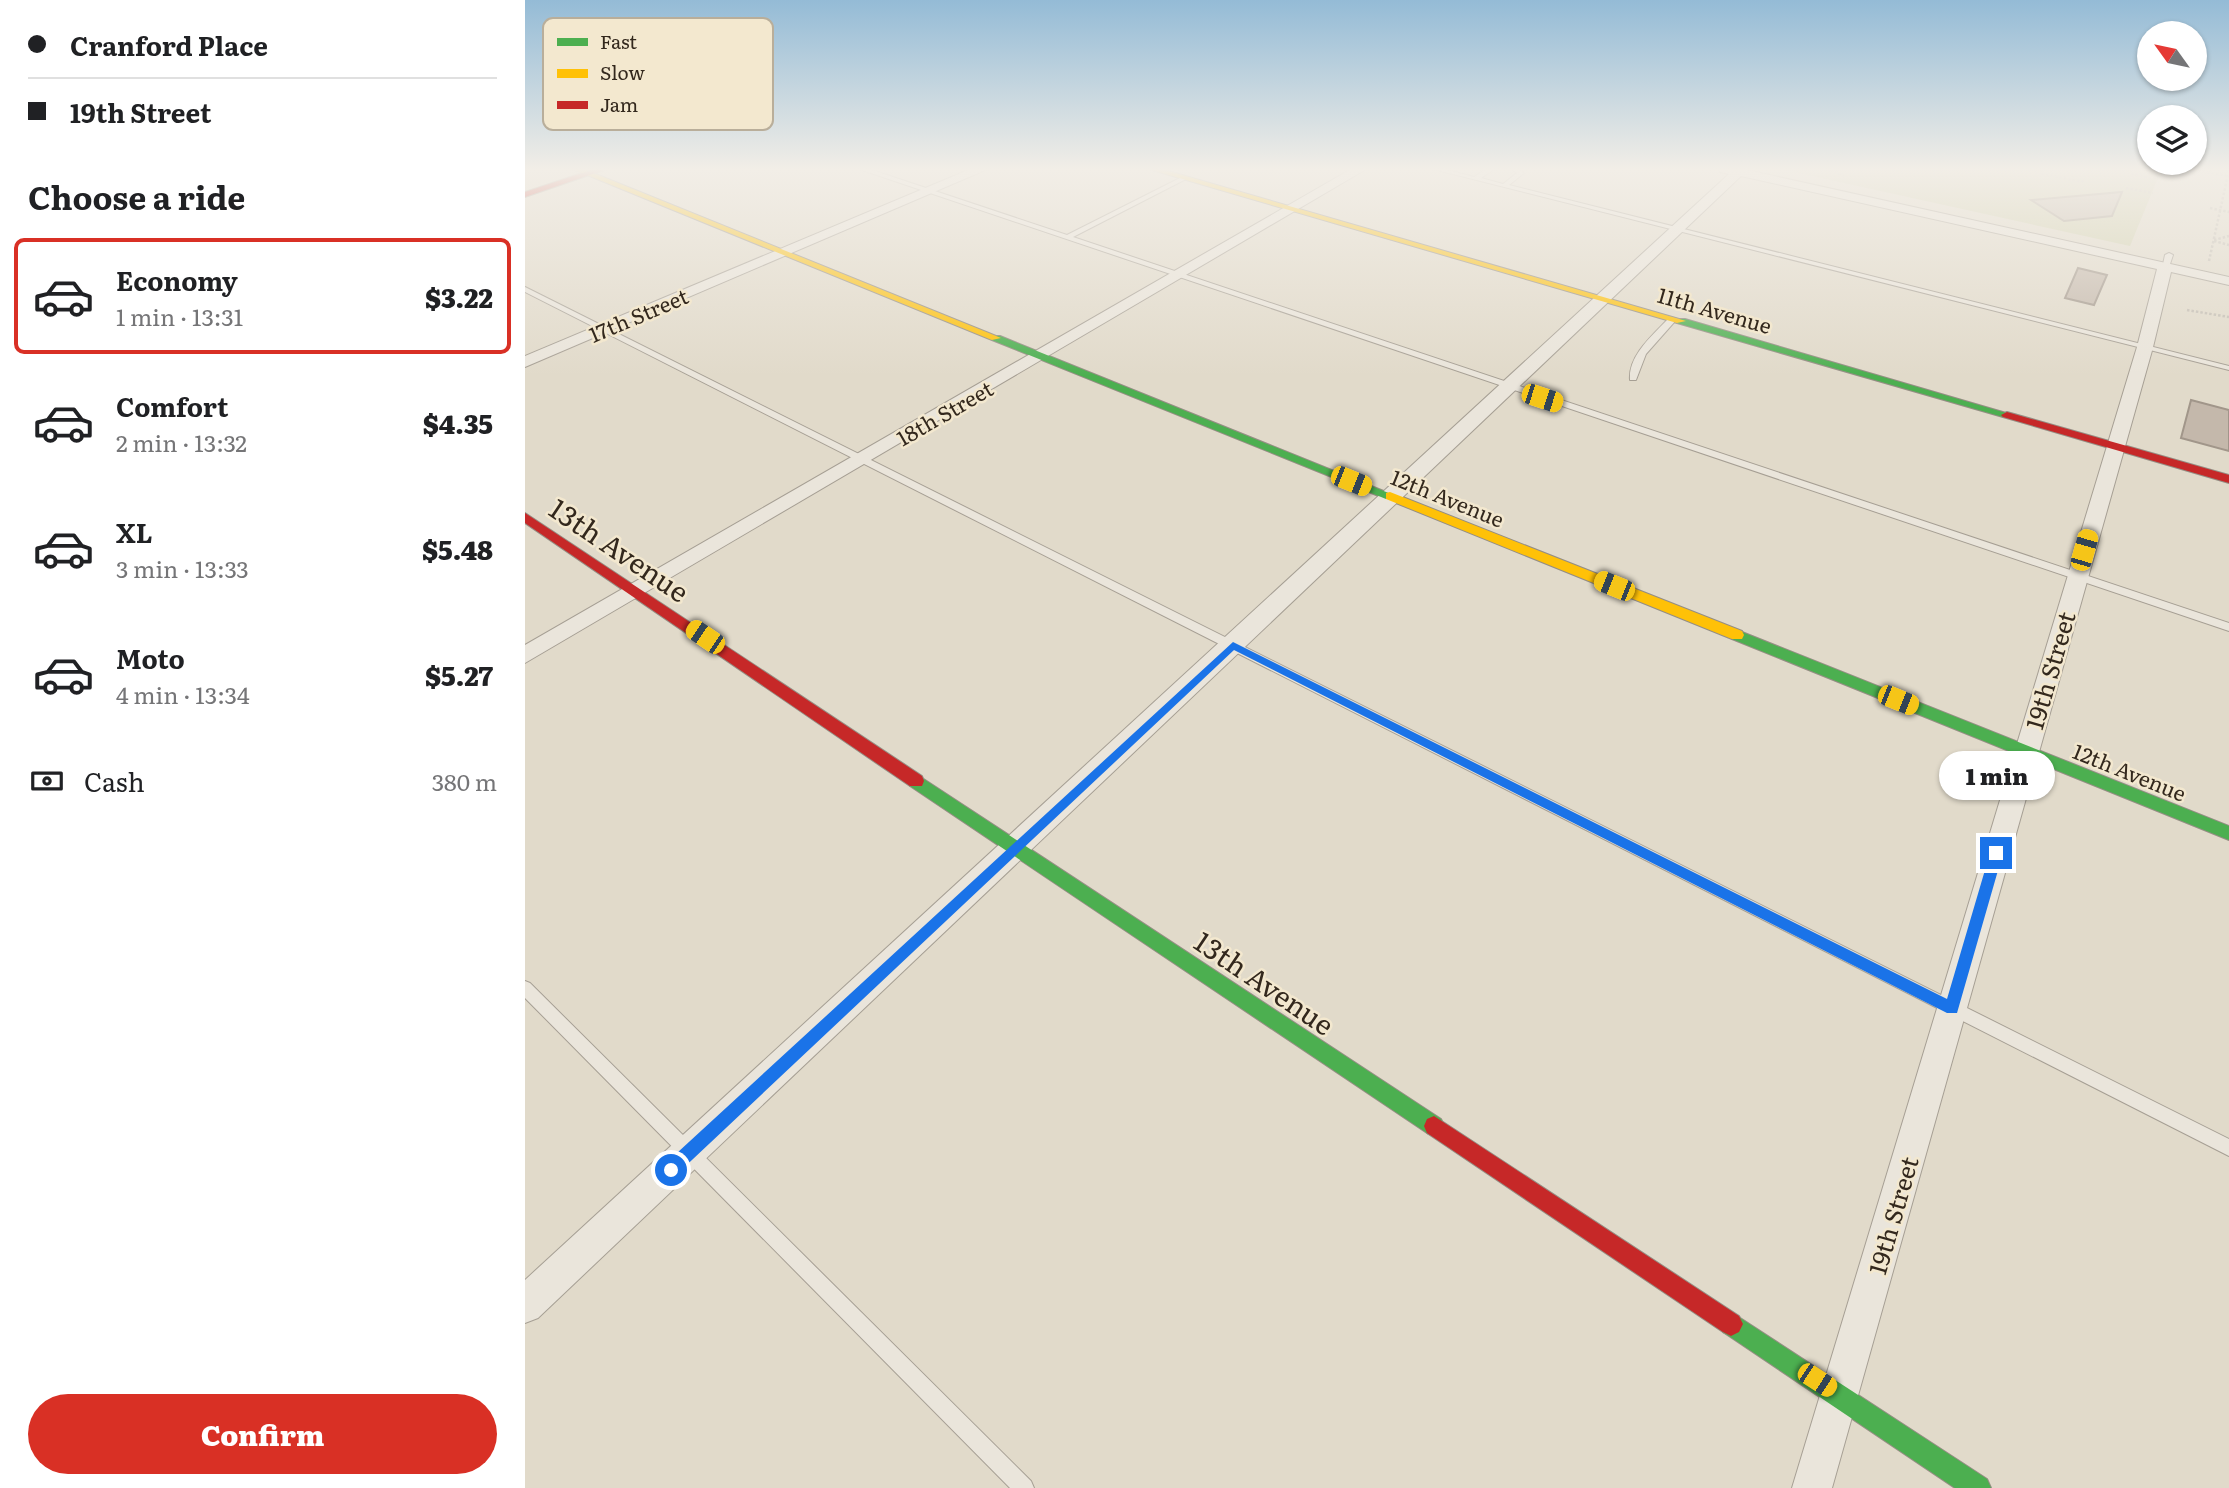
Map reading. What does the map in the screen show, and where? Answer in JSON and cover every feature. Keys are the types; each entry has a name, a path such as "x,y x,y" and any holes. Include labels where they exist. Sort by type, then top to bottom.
{"street":[{"name":"12th Avenue","path":"746,237 2229,833"},
{"name":"17th Street","path":"525,362 821,237"},
{"name":"18th Street","path":"525,655 1243,237"},
{"name":"11th Avenue","path":"1391,237 2229,479"},
{"path":"525,1305 1017,849 1667,237"},
{"path":"2054,237 2167,261 2229,281"},
{"name":"19th Street","path":"1812,1488 2113,446 2145,347 2167,261"},
{"name":"13th Avenue","path":"525,517 1017,849 1979,1488"}],"lane":[{"path":"1705,237 2229,368"},
{"path":"1067,238 2229,627"},
{"path":"525,289 2229,1148"},
{"path":"1633,378 1633,366 1638,358 1673,319"},
{"path":"525,988 1024,1488"}],"path":[{"path":"2209,261 2215,237"},
{"path":"2214,241 2225,237"},
{"path":"2214,241 2229,245"},
{"path":"2187,310 2229,317"}],"green space":[{"path":"2091,237 2134,237 2130,246"}],"building":[{"path":"2078,268 2107,275 2094,305 2065,298"},
{"path":"2191,400 2229,410 2229,451 2181,438"}],"traffic: fast":[{"path":"1681,321 2007,415"},
{"path":"996,338 1390,496"},
{"path":"1737,635 2229,833"},
{"path":"916,781 1434,1126"},
{"path":"1731,1324 1978,1488"}],"traffic: slow":[{"path":"746,237 996,338"},
{"path":"1390,237 1681,321"},
{"path":"1390,496 1737,635"}],"traffic: jam":[{"path":"2007,415 2229,479"},
{"path":"525,517 916,781"},
{"path":"1434,1126 1731,1324"}],"route":[{"path":"671,1170 1233,645 1952,1008 1996,853"}]}
